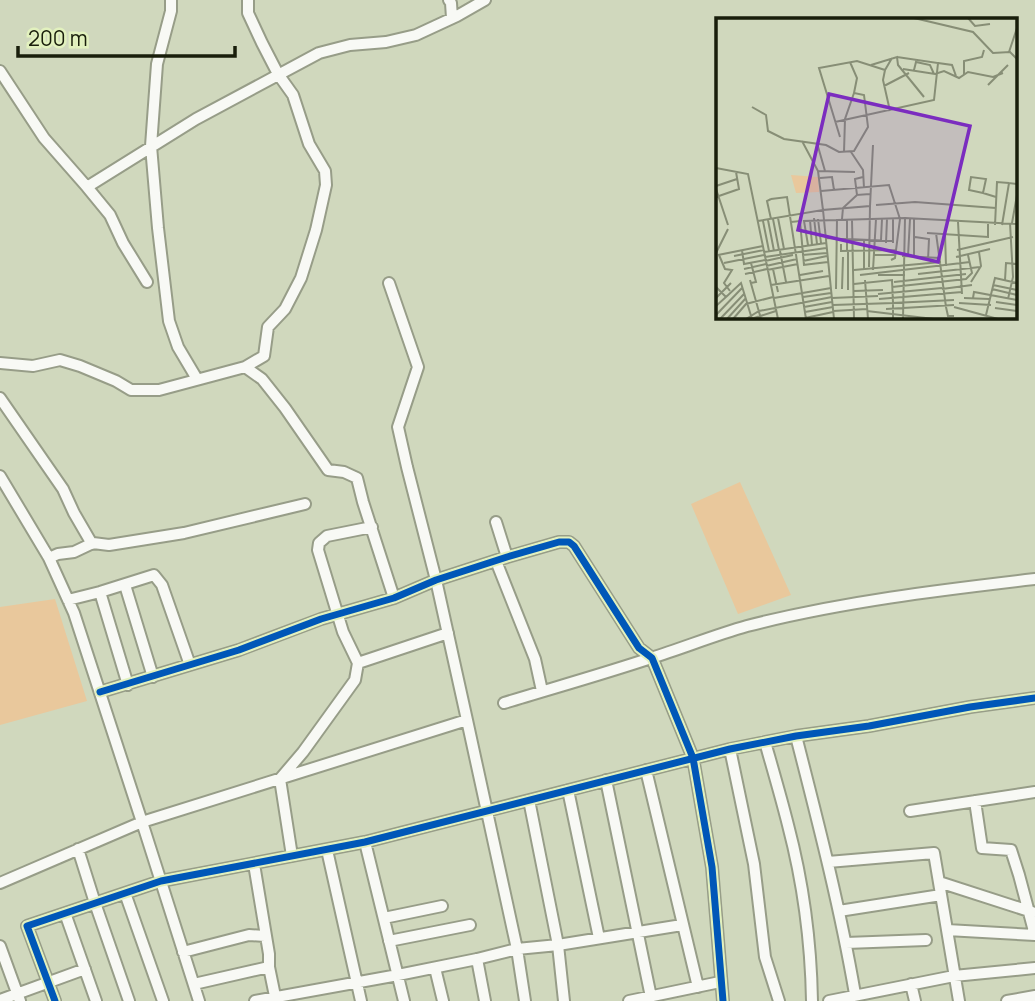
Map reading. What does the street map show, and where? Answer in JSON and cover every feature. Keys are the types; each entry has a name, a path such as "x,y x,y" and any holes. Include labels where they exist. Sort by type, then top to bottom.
{"street":[{"path":"171,0 158,64 151,146 169,321 178,347 197,379"},
{"path":"0,363 33,366 60,360 116,381 131,390 159,390 245,367 264,356 268,327 285,309 301,278 326,185 325,170 309,144 293,95 278,74 248,13 248,0"},
{"path":"449,0 452,18"},
{"path":"87,187 196,119 319,53 350,45 386,42 416,35 485,0"},
{"path":"0,71 44,138 110,215 146,282"},
{"path":"389,284 418,367 398,427 448,633 517,949 525,1001"},
{"path":"245,367 262,379 328,470 344,472 358,478 363,502 394,598"},
{"path":"0,397 63,489 92,544"},
{"path":"0,476 49,558 74,613 199,1001"},
{"path":"49,558 92,544 109,545 184,533 305,504"},
{"path":"496,522 501,559 535,659 542,691"},
{"path":"292,856 281,779 355,680 358,663 343,632 318,550 319,543 327,536 372,527"},
{"path":"100,692 239,650 321,619 394,598 436,580 501,559 559,542 569,542 575,546 639,649 652,658 693,758 712,867 723,1001"},
{"path":"68,600 154,575 162,585 190,665"},
{"path":"504,703 745,627 800,614 953,589 1035,579"},
{"path":"125,585 153,677"},
{"path":"100,592 128,685"},
{"path":"358,663 448,633"},
{"path":"55,1001 27,926 162,881 365,842 730,749 1035,698"},
{"path":"0,883 142,822 467,719"},
{"path":"796,736 828,862 855,995"},
{"path":"765,742 789,828 801,887 812,1001"},
{"path":"730,749 754,864 765,957 779,1001"},
{"path":"646,770 698,987"},
{"path":"606,780 651,997"},
{"path":"568,790 599,938"},
{"path":"911,811 1035,792"},
{"path":"528,800 558,945 564,1001"},
{"path":"947,930 1035,935 1032,912 1011,850 982,848 975,801"},
{"path":"365,842 404,1001"},
{"path":"78,849 129,1001"},
{"path":"327,850 361,1001"},
{"path":"828,862 934,853 959,1001"},
{"path":"254,864 276,999"},
{"path":"939,882 1032,912"},
{"path":"125,893 163,1001"},
{"path":"839,911 941,895"},
{"path":"384,918 442,906"},
{"path":"65,913 96,1001"},
{"path":"389,940 470,925"},
{"path":"255,1001 435,968 517,949 682,925"},
{"path":"183,952 249,936 265,936"},
{"path":"846,943 926,940"},
{"path":"0,946 19,997"},
{"path":"478,959 485,1001"},
{"path":"194,984 270,967"},
{"path":"435,968 443,1001"},
{"path":"828,1001 954,976 1035,968"},
{"path":"0,1000 19,997 48,982 85,969"},
{"path":"629,1001 720,982"},
{"path":"911,984 915,1001"},
{"path":"1007,1001 1035,996"}],"shaded area":[{"path":"740,482 791,595 738,614 691,504"},
{"path":"55,599 87,701 0,725 0,607"}],"cycle path":[{"path":"100,692 239,650 321,619 394,598 436,580 507,557 559,542 569,542 639,648 652,658 693,758 712,867 723,1001"},
{"path":"55,1001 27,926 161,881 365,842 730,749 1035,698"}]}
